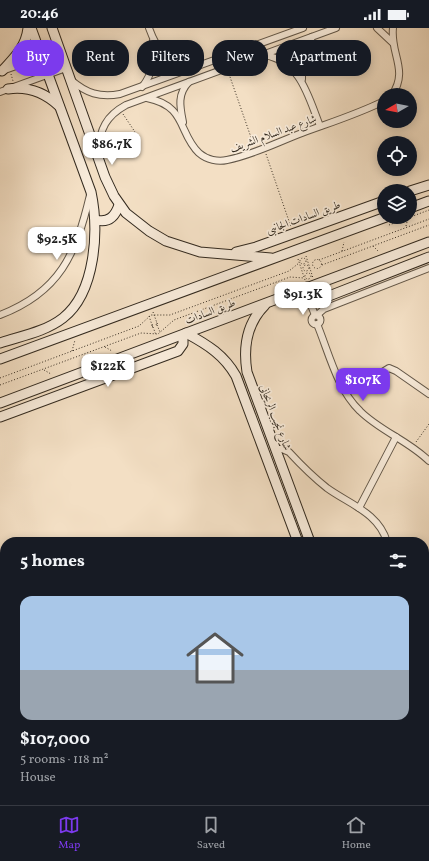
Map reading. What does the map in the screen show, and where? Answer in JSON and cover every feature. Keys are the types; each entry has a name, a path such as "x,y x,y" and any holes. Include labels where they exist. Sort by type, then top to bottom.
{"street":[{"path":"30,28 35,40"},
{"path":"3,71 21,50 30,28"},
{"path":"52,28 56,40"},
{"path":"142,87 147,81 153,65 153,39 149,28"},
{"path":"204,64 303,28"},
{"path":"268,53 336,28"},
{"path":"377,28 394,44"},
{"path":"393,28 394,44 400,68 400,78 396,88"},
{"path":"302,81 302,58 312,37"},
{"path":"268,55 273,56 290,66 302,81 320,126"},
{"path":"64,62 109,187 119,205 133,219 166,240 200,252 275,258"},
{"path":"97,155 101,130 112,115 119,109 139,100 212,74"},
{"path":"7,90 43,76"},
{"path":"2,344 49,326 71,310 84,287 92,259 96,220 91,192 49,76"},
{"path":"70,78 81,89 100,96 110,96 135,90 170,76 174,87"},
{"name":"شارع عبد السلام الشريف","path":"183,124 180,97 189,82"},
{"path":"7,90 18,87 30,89 51,98 59,106"},
{"path":"135,90 139,100"},
{"name":"شارع عبد السلام الشريف","path":"146,98 155,99 170,108 183,124 195,149 206,158 220,161 264,148 377,105"},
{"path":"417,188 429,184"},
{"path":"0,315 28,302 40,293 59,273 74,249 84,221 91,192"},
{"path":"417,205 429,201"},
{"name":"طريق السادات الجانبى","path":"229,254 256,247 377,203"},
{"path":"96,220 101,221 111,219 119,205"},
{"path":"0,359 377,220"},
{"name":"طريق السادات","path":"0,403 185,334 267,302 305,284 429,242"},
{"path":"305,284 318,295 328,296 429,257"},
{"path":"316,315 324,309 429,268"},
{"path":"305,284 316,315 320,320 317,324 347,395 367,418 412,447 429,461"},
{"name":"شارع نجيب الريحانى","path":"267,302 257,313 250,326 244,356 247,372 308,537"},
{"path":"0,417 178,351 183,344 185,334"},
{"name":"شارع نجيب الريحانى","path":"185,334 213,348 230,366 236,376 296,537"},
{"path":"360,386 389,368 396,371 429,394"},
{"path":"236,376 247,372"},
{"path":"359,508 396,437"},
{"path":"275,449 282,449 289,452 319,481 343,499 359,508 375,521 384,537"}],"path":[{"path":"3,71 7,90"},
{"path":"230,76 256,150"},
{"path":"119,109 135,132"},
{"path":"264,148 293,233"},
{"path":"302,269 307,272 314,260 319,260 429,219"},
{"path":"312,265 317,269 322,265 429,225"},
{"path":"342,251 344,241"},
{"path":"372,246 380,253"},
{"path":"305,255 313,278"},
{"path":"302,269 304,264 306,260 302,257 300,261 304,264 309,267"},
{"path":"297,258 302,269 305,284"},
{"path":"319,260 322,265"},
{"path":"0,378 139,326 149,316 154,314 170,315 289,271 299,262"},
{"path":"0,385 141,333 156,336 167,324 174,320 290,277 305,284"},
{"path":"152,311 161,335"},
{"path":"148,313 156,336"},
{"path":"72,350 75,340"},
{"path":"104,346 114,353"},
{"path":"43,369 54,376"},
{"path":"412,447 429,424"}]}
